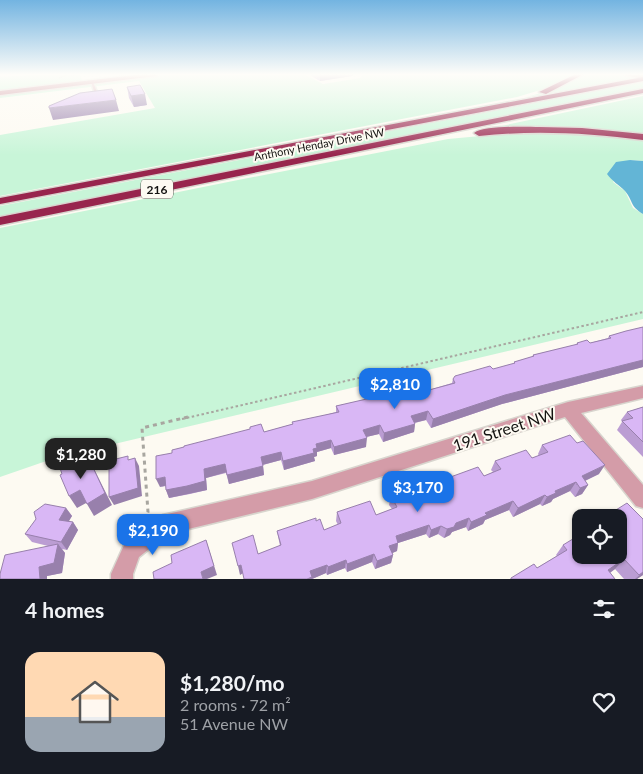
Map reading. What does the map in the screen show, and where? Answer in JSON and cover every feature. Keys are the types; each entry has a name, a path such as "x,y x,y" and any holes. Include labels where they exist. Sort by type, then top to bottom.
{"highway":[{"path":"346,136 390,124 502,101"},
{"name":"Anthony Henday Drive NW","path":"0,201 522,101"},
{"name":"Anthony Henday Drive NW","path":"0,221 593,101"},
{"path":"314,157 506,130 572,130 643,137"}],"street":[{"name":"191 Street NW","path":"122,579 122,574 132,550 163,525 312,490 568,408 643,392"},
{"path":"568,408 643,498"}],"path":[{"path":"142,527 148,512 142,428 643,312"}],"green space":[{"path":"151,101 496,101 0,196 0,135 155,108"},
{"path":"544,101 583,101 0,217 0,206"},
{"path":"619,101 643,101 643,136 622,133 473,132"},
{"path":"523,132 611,136 643,140 643,161 630,160 613,182 625,191 633,208 643,214 643,319 55,458 0,477 0,228 448,139"}],"water":[{"path":"643,161 643,214 634,206 625,191 607,174 616,162"}],"building":[{"path":"61,101 107,101 49,108 49,106"},
{"path":"643,327 643,360 505,395 433,419 428,411 411,416 415,424 384,433 380,425 363,430 367,438 334,447 331,440 316,444 317,448 313,449 314,453 283,461 281,452 261,457 263,466 227,475 225,464 204,469 205,481 187,486 166,490 165,477 156,479 156,456 172,453 172,450 184,446 250,429 250,427 261,424 264,432 293,424 292,422 339,412 336,406 384,395 382,392 404,389 406,392 417,389 419,386 427,387 429,390 455,383 453,379 455,376 490,366 493,369 515,363 533,355 587,340 590,343 611,338 609,336"},
{"path":"643,407 643,442 622,421 633,418 627,412"},
{"path":"570,435 577,443 583,441 605,465 582,476 588,485 580,488 576,482 555,491 556,493 547,497 545,495 518,508 513,501 485,513 487,515 471,522 469,518 447,529 441,526 431,530 429,525 396,536 398,543 389,546 393,555 377,561 374,554 347,564 346,560 328,567 327,565 310,571 312,577 307,579 244,579 241,565 238,566 232,543 253,535 258,554 281,545 277,531 316,518 316,521 320,519 324,530 341,523 337,512 370,501 376,515 397,507 391,496 427,485 433,496 452,489 445,479 478,467 484,476 501,469 495,461 526,450 532,458 548,452 542,445"},
{"path":"128,456 128,460 135,458 138,488 109,497 109,466 116,464 116,459"},
{"path":"71,459 74,467 89,459 105,493 87,504 80,490 69,496 60,475 62,474 59,465"},
{"path":"627,503 643,519 643,572 639,575 627,562 627,509 618,509"},
{"path":"45,504 66,508 59,520 73,522 61,542 25,534 36,519 34,512"},
{"path":"206,540 214,566 201,572 203,579 154,579 153,572 172,563 171,555"},
{"path":"572,540 572,564 617,564 608,570 615,579 511,579 534,564 537,568 567,550 563,545"},
{"path":"58,544 54,563 39,567 40,579 0,579 5,555"}]}
